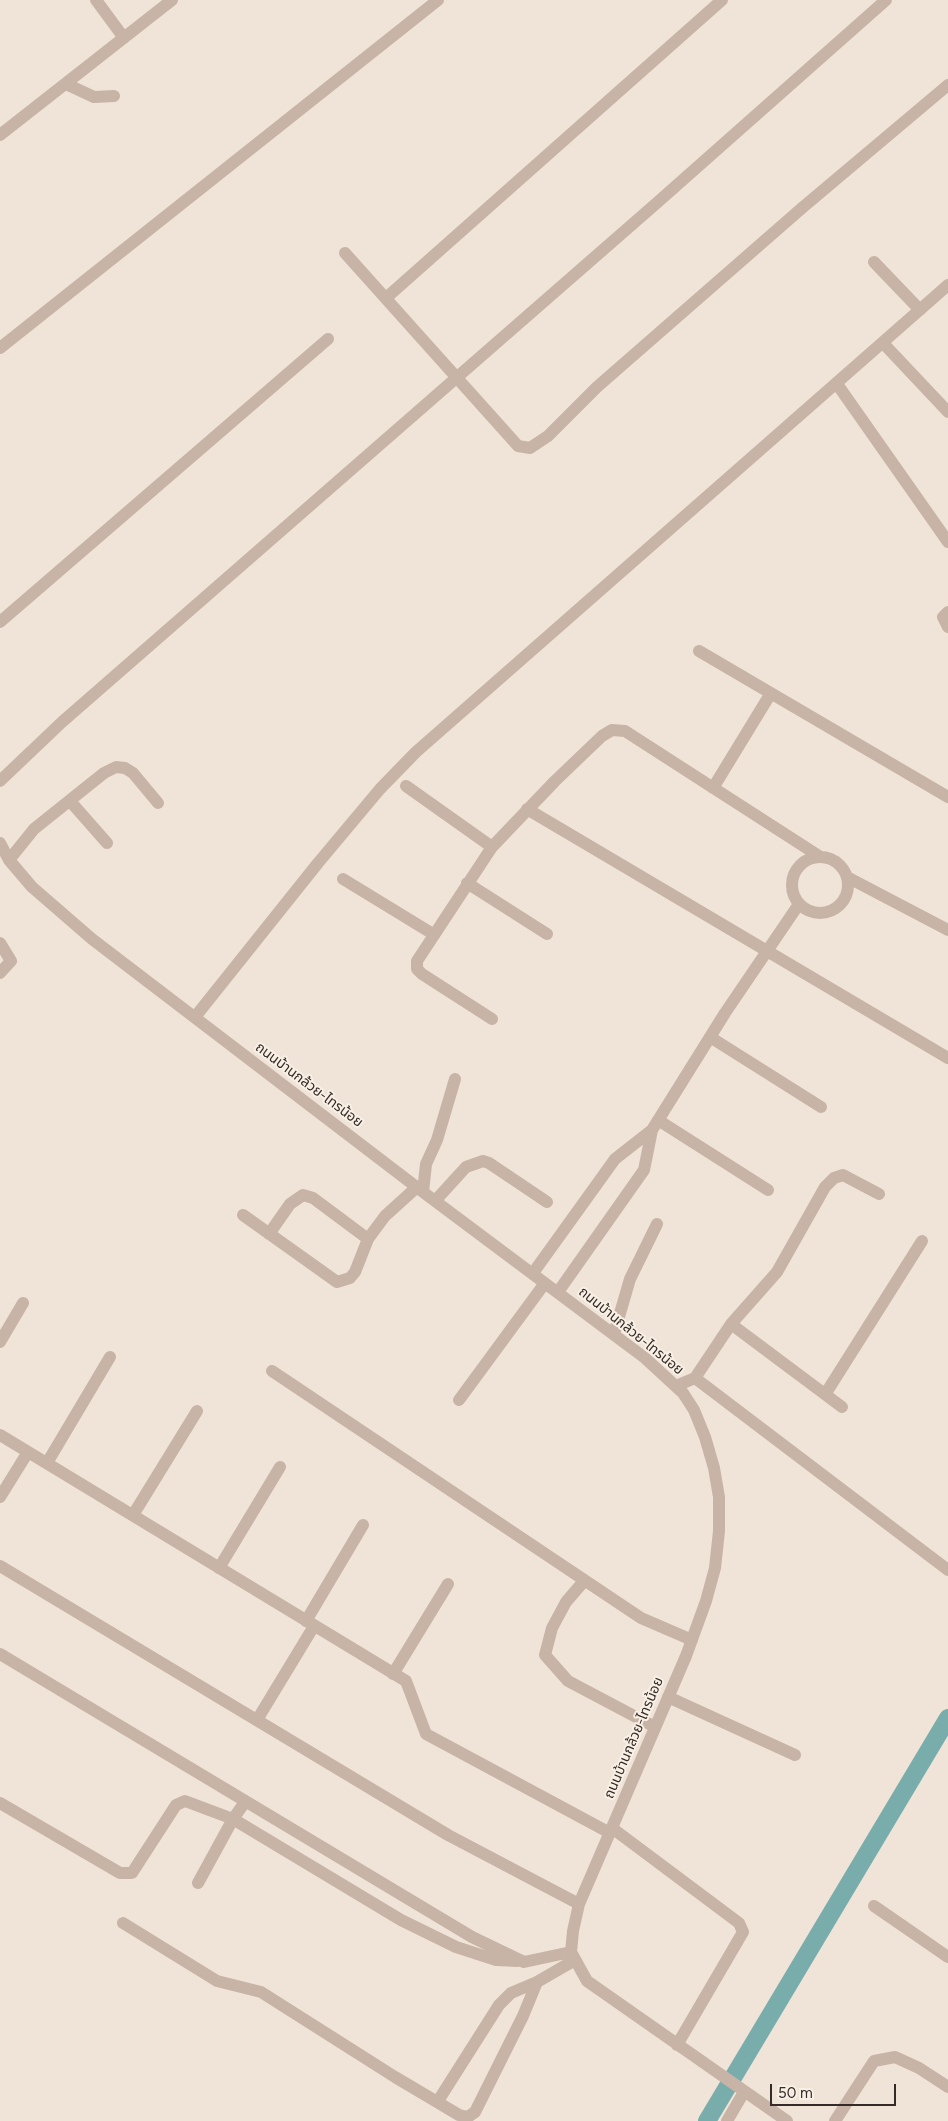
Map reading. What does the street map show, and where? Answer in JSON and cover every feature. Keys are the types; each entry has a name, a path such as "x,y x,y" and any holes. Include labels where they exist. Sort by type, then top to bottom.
{"street":[{"path":"96,0 124,38"},
{"path":"0,135 172,0"},
{"path":"0,348 438,0"},
{"path":"386,298 722,0"},
{"path":"0,781 62,722 886,0"},
{"path":"66,84 94,97 114,96"},
{"path":"344,253 518,446 524,448 535,446 670,323 948,85"},
{"path":"874,262 920,310"},
{"path":"195,1017 294,891 380,789 416,752 948,285"},
{"path":"1,619 111,528 328,339"},
{"path":"883,343 948,412"},
{"path":"837,384 948,542"},
{"path":"948,612 944,618 948,627"},
{"path":"699,651 948,797"},
{"path":"713,788 771,693"},
{"path":"492,1019 418,971 417,961 492,847 527,809 595,743 612,730 625,731 819,856 834,860 845,870 849,884 846,899 835,910 821,914 806,910 799,904 795,900 791,886 794,871 805,860 819,856"},
{"path":"10,860 34,829 104,773 116,767 126,768 133,774 158,803"},
{"path":"406,786 492,847"},
{"path":"70,802 107,843"},
{"path":"527,809 948,1058"},
{"name":"ถนนบ้านกล้วย-ไทรน้อย","path":"0,843 10,860 32,887 57,911 153,987 645,1358 676,1386 694,1410 705,1437 714,1468 719,1497 719,1531 714,1568 706,1601 692,1640 580,1904 573,1931 573,1956"},
{"path":"847,877 948,930"},
{"path":"343,879 433,934"},
{"path":"467,884 548,934"},
{"path":"533,1273 615,1159 655,1125 710,1037 799,904"},
{"path":"0,943 11,961 0,973"},
{"path":"710,1037 820,1107"},
{"path":"243,1214 337,1282 350,1278 355,1272 368,1239 385,1216 420,1189 426,1164 437,1140 455,1080"},
{"path":"655,1125 768,1190"},
{"path":"558,1292 644,1170 655,1125"},
{"path":"435,1201 466,1167 483,1161 489,1163 547,1202"},
{"path":"676,1386 695,1378 731,1324 777,1272 825,1187 834,1178 843,1175 879,1194"},
{"path":"270,1234 290,1204 303,1195 313,1198 368,1239"},
{"path":"614,1334 630,1279 657,1224"},
{"path":"826,1393 922,1241"},
{"path":"459,1400 545,1283"},
{"path":"0,1342 23,1303"},
{"path":"731,1324 826,1393 842,1407"},
{"path":"47,1463 110,1357"},
{"path":"272,1371 641,1618 692,1640"},
{"path":"695,1378 948,1570"},
{"path":"133,1515 197,1411"},
{"path":"0,1434 406,1682 426,1734 611,1831 739,1923 743,1932 677,2045"},
{"path":"0,1497 28,1452"},
{"path":"220,1568 280,1467"},
{"path":"257,1720 363,1525"},
{"path":"0,1566 448,1835 580,1904"},
{"path":"584,1581 566,1602 552,1628 545,1656 568,1681 655,1727"},
{"path":"393,1674 448,1584"},
{"path":"0,1654 472,1937 524,1962"},
{"path":"668,1697 794,1755"},
{"path":"0,1803 120,1873 132,1873 176,1805 185,1800 233,1819 401,1920 456,1947 496,1960 524,1962 573,1956"},
{"path":"198,1883 233,1819 245,1802"},
{"path":"874,1906 948,1957"},
{"path":"123,1923 217,1981 261,1992 459,2115 468,2117 475,2112 523,2016 537,1982"},
{"path":"573,1956 587,1981 787,2121"},
{"path":"438,2101 499,2005 511,1992 537,1982 573,1956"},
{"path":"835,2121 874,2061 896,2057 919,2068 948,2087"},
{"path":"728,2120 742,2090"}],"waterway":[{"path":"707,2121 948,1718"}]}
